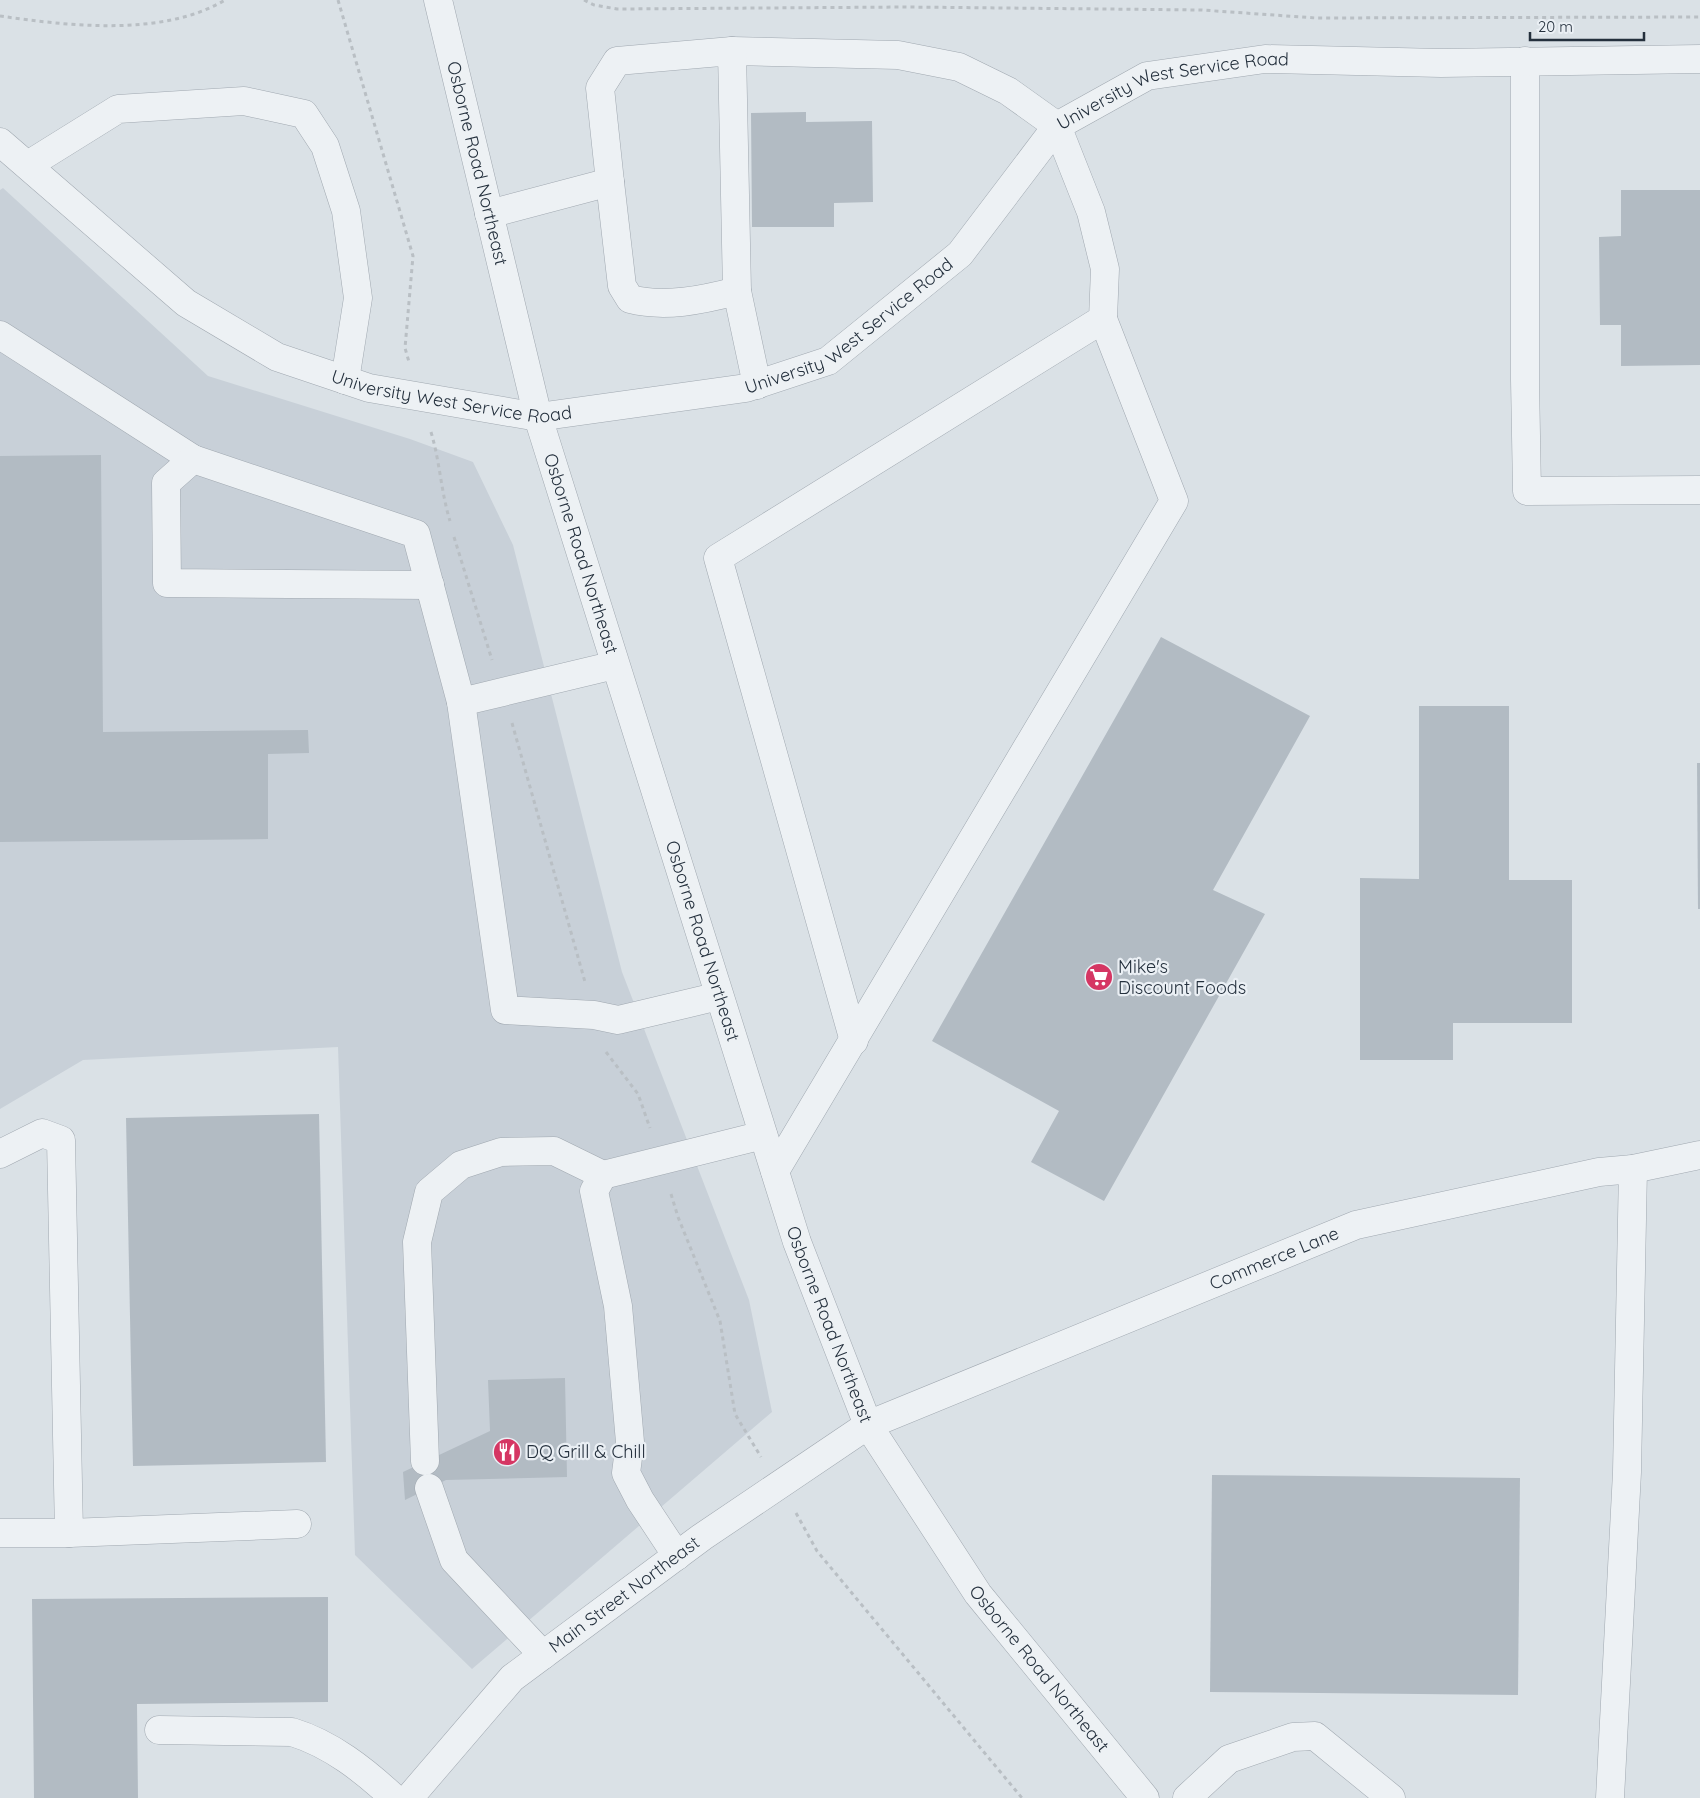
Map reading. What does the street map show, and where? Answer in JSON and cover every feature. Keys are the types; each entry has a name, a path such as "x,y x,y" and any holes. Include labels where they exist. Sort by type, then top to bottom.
{"street":[{"name":"Osborne Road Northeast","path":"438,0 538,417 797,1242 868,1425 978,1594 1145,1798"},
{"path":"732,51 737,291 757,385"},
{"path":"737,291 703,300 648,304 630,299 622,286 600,88 617,61 732,51 898,55 959,68 1008,91 1057,126 1091,212 1105,269 1103,319 1174,500 775,1171"},
{"name":"University West Service Road","path":"0,142 186,304 277,357 369,388 538,417 670,400 757,385 828,361 960,254 1057,126 1147,76 1265,58 1441,63 1700,59"},
{"path":"1525,61 1527,491 1700,490"},
{"path":"28,165 118,109 244,102 304,114 325,146 346,211 358,298 345,380"},
{"path":"489,214 610,182"},
{"path":"854,1041 718,558 1103,319"},
{"path":"0,335 193,459 416,534 461,702 505,1010 594,1015 618,1020 720,996"},
{"path":"193,459 166,483 167,583 430,585"},
{"path":"461,702 615,665"},
{"path":"0,1154 42,1133 61,1140 69,1533"},
{"path":"425,1461 416,1242 428,1192 461,1165 501,1152 554,1151 603,1175 763,1135"},
{"name":"Commerce Lane","path":"868,1425 1356,1225 1598,1172 1633,1169 1700,1155"},
{"path":"1610,1798 1627,1472 1633,1169"},
{"path":"603,1175 594,1191 618,1306 630,1442 626,1473 640,1500 677,1556"},
{"name":"Main Street Northeast","path":"421,1792 512,1678 778,1484 868,1425"},
{"path":"428,1488 454,1560 543,1655"},
{"path":"0,1533 69,1533 297,1524"},
{"path":"159,1730 292,1732 311,1738 365,1772 394,1798"},
{"path":"1187,1798 1229,1759 1293,1737 1315,1736 1391,1798"}],"path":[{"path":"0,16 81,25 160,23 212,8 225,0"},
{"path":"338,0 413,256 405,348"},
{"path":"584,0 594,5 617,9 906,7 1202,10 1316,18 1700,17"}],"shaded area":[{"path":"3,188 208,376 410,439 473,462 513,545 622,972 749,1300 772,1412 472,1669 355,1555 338,1047 83,1060 0,1109 0,190"}],"building":[{"path":"806,112 806,122 872,121 873,202 834,203 834,227 752,227 751,113"},
{"path":"1621,190 1700,190 1700,365 1621,366 1621,325 1600,325 1599,237 1621,236"},
{"path":"101,455 103,732 308,730 309,753 268,754 268,839 0,842 0,456"},
{"name":"Mike's Discount Foods","path":"1161,637 1310,716 1213,890 1265,914 1104,1201 1031,1162 1059,1111 932,1041"},
{"path":"1419,706 1509,706 1509,880 1572,880 1572,1023 1453,1023 1453,1060 1360,1060 1360,878 1419,879"},
{"path":"1697,763 1700,763 1700,909 1698,909"},
{"path":"319,1114 326,1462 133,1466 126,1118"},
{"name":"DQ Grill & Chill","path":"565,1378 567,1477 446,1480 405,1500 403,1472 490,1431 488,1380"},
{"path":"1212,1475 1520,1478 1518,1695 1210,1692"},
{"path":"328,1597 328,1702 137,1704 138,1798 34,1798 32,1599"}],"place":[{"name":"Mike's Discount Foods","path":"1099,977"},
{"name":"DQ Grill & Chill","path":"507,1452"}]}
